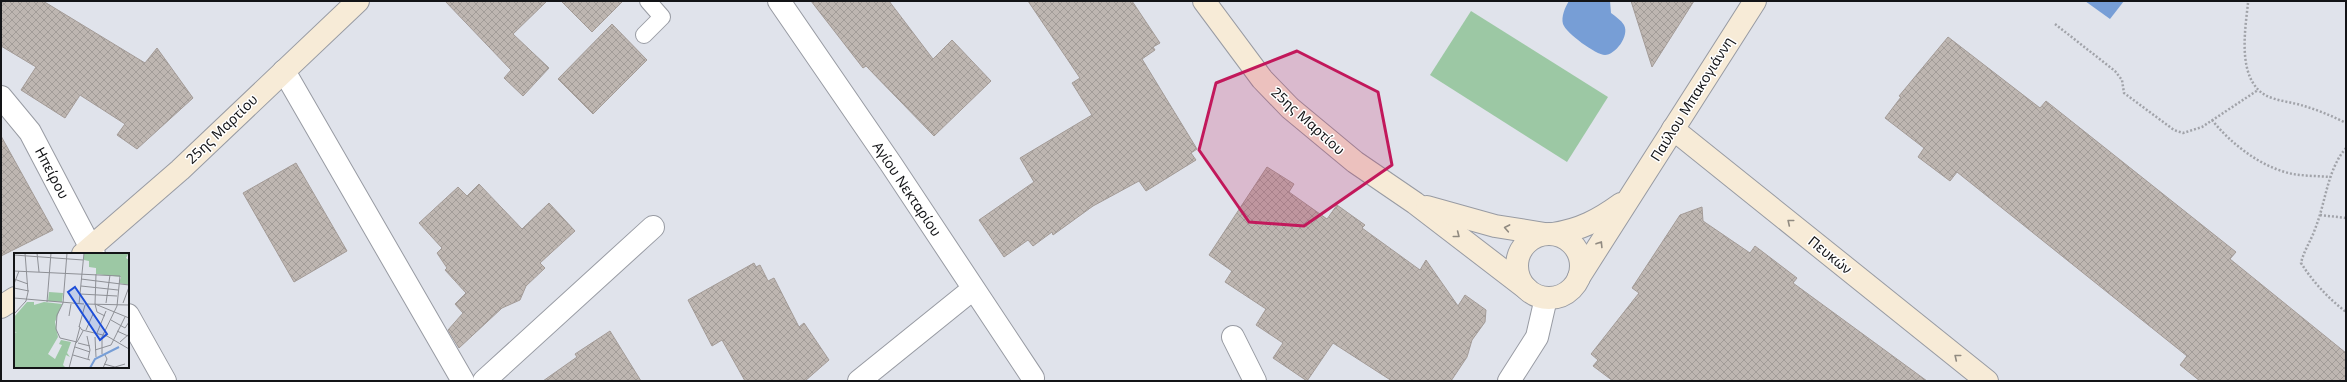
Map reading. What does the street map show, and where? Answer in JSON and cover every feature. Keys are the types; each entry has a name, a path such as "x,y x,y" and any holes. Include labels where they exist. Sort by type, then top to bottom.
{"main road":[{"name":"25ης Μαρτίου","path":"89,252 180,170 358,1"},
{"name":"25ης Μαρτίου","path":"1204,1 1262,79 1290,108 1355,162 1415,203 1536,294"},
{"name":"Παύλου Μπακογιάννη","path":"1579,277 1755,1"},
{"name":"Πευκών","path":"1673,129 1987,381"},
{"name":"Παύλου Μπακογιάννη","path":"1549,234 1572,231 1593,223 1630,197"},
{"name":"25ης Μαρτίου","path":"1415,203 1495,226 1549,234"},
{"path":"1549,234 1566,238 1580,255 1581,266 1579,277 1566,293 1556,297 1536,294 1521,281 1517,261 1520,251 1526,243 1535,236 1549,234"},
{"path":"1,307 14,299"}],"street":[{"name":"Αγίου Νεκταρίου","path":"780,1 891,164 1033,378"},
{"path":"284,70 463,381"},
{"name":"Ηπείρου","path":"1,98 30,132 89,252"},
{"path":"484,381 653,227"},
{"path":"859,381 973,289"},
{"path":"1509,381 1537,337 1536,294"},
{"path":"129,317 165,381"},
{"path":"1233,337 1255,381"}],"lane":[{"path":"644,35 662,17 648,1"}],"path":[{"path":"2248,3 2245,37 2246,61 2251,78 2258,90 2267,96 2303,105 2346,123"},
{"path":"2055,24 2115,71 2122,80 2124,93 2174,130 2183,133 2202,127 2258,90"},
{"path":"2212,120 2235,144 2269,165 2292,173 2330,177"},
{"path":"2346,148 2330,177 2320,215 2303,252 2301,263 2310,277 2334,303 2346,312"},
{"path":"2320,215 2346,218"}],"highlighted area":[{"path":"1297,51 1378,92 1392,165 1304,226 1249,222 1199,150 1216,83"}],"green space":[{"path":"1471,11 1608,97 1567,162 1430,75"}],"water":[{"path":"1569,1 1610,1 1611,13 1624,25 1625,29 1623,39 1613,52 1605,55 1589,48 1575,38 1565,28 1563,18"},
{"path":"2085,1 2124,1 2110,19"}],"building":[{"path":"1,1 43,1 145,63 157,48 193,98 137,149 117,135 125,124 80,95 65,118 21,90 36,67 1,46"},
{"path":"445,1 547,1 513,34 549,68 523,96 504,78 511,70"},
{"path":"561,1 623,1 592,32"},
{"path":"811,1 889,1 933,59 952,40 991,81 934,136 866,66 863,68"},
{"path":"1028,1 1132,1 1160,43 1153,47 1155,50 1142,59 1197,149 1191,153 1196,160 1146,191 1139,181 1093,206 1053,235 1052,232 1033,246 1028,240 1004,257 979,220 1034,182 1020,158 1092,115 1072,83 1080,78"},
{"path":"1631,1 1694,1 1652,67"},
{"path":"612,24 647,60 593,114 558,79"},
{"path":"1948,37 2040,108 2046,101 2236,252 2230,259 2346,353 2346,381 2200,381 2180,365 2187,356 1957,172 1950,181 1918,157 1924,148 1885,118 1901,97 1899,96"},
{"path":"1,136 53,230 1,256"},
{"path":"296,163 347,251 294,282 243,193"},
{"path":"1267,167 1294,184 1289,192 1327,219 1337,205 1365,225 1362,228 1420,270 1426,260 1458,306 1465,295 1486,310 1485,322 1472,340 1467,357 1451,381 1392,381 1333,343 1307,381 1273,358 1283,343 1256,325 1266,309 1225,282 1232,271 1209,255"},
{"path":"479,184 522,229 549,203 575,231 540,263 545,268 526,286 520,300 502,308 459,348 448,330 463,313 455,304 466,293 445,270 447,268 437,253 442,248 419,223 458,187 467,196"},
{"path":"1702,207 1703,221 1750,253 1755,246 1797,278 1793,283 1927,381 1613,381 1593,366 1598,360 1591,354 1639,293 1632,288 1680,215"},
{"path":"754,263 756,267 760,265 768,281 774,278 799,327 804,323 829,360 805,381 745,381 722,340 712,346 688,300"},
{"path":"610,331 641,381 543,381 577,357 575,354"}]}
